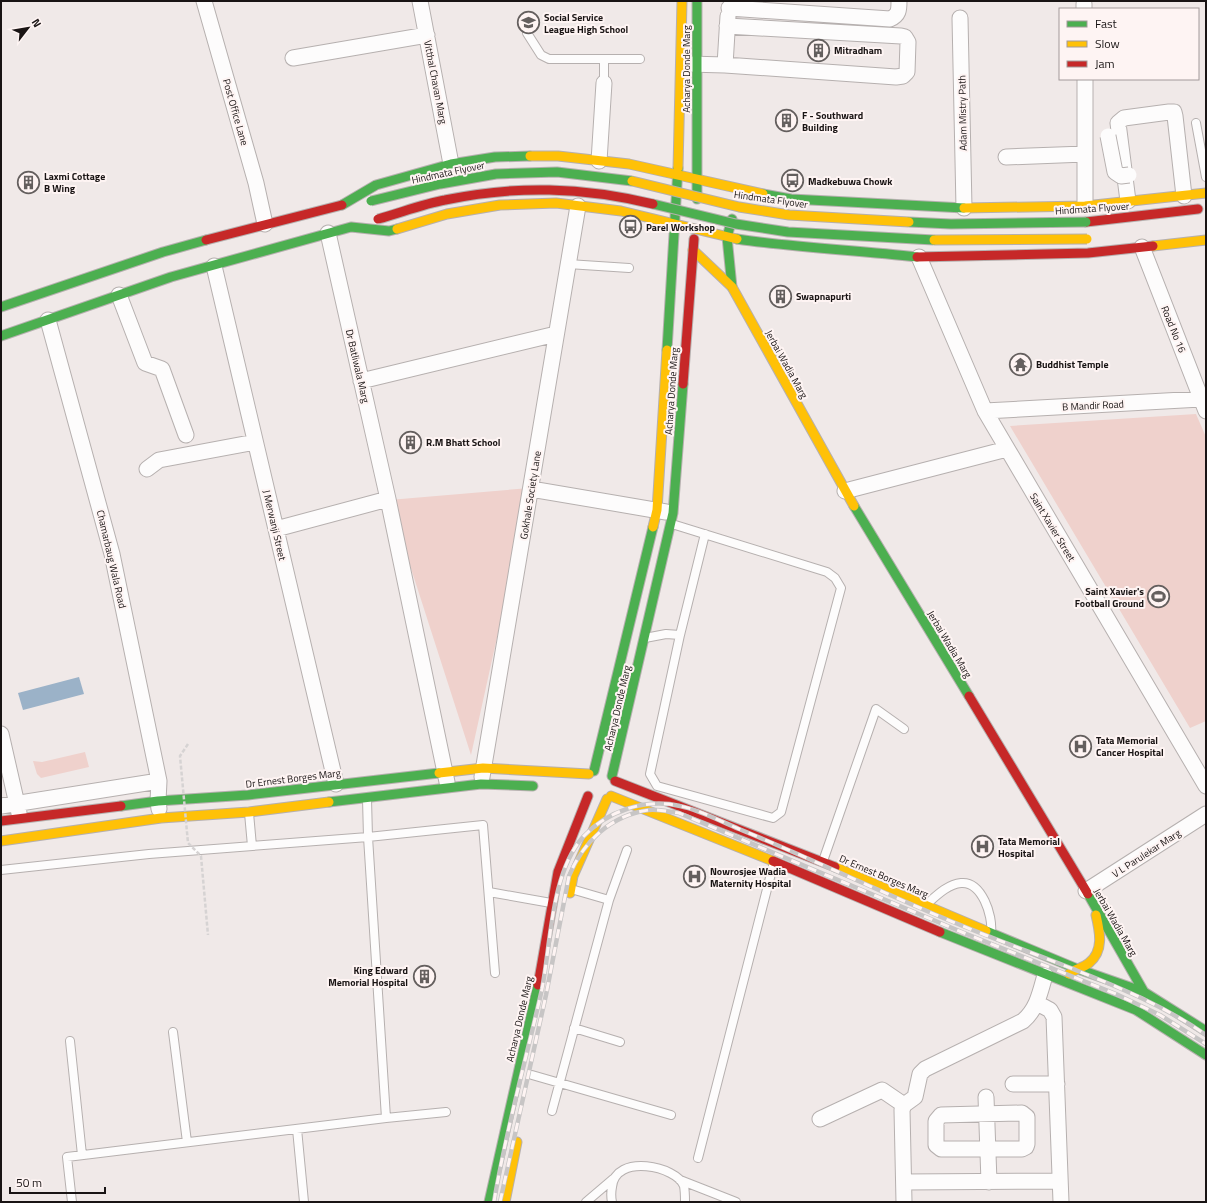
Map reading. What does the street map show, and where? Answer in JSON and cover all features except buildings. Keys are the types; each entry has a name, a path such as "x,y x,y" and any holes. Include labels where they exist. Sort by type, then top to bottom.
{"main road":[{"name":"Acharya Donde Marg","path":"591,772 657,510 678,175 682,1"},
{"name":"Acharya Donde Marg","path":"614,778 672,518 698,181 697,1"},
{"path":"339,207 376,185 451,164 495,157 558,156 629,164 739,190 791,199 964,208 1085,206 1206,193"},
{"path":"645,218 655,170"},
{"name":"Hindmata Flyover","path":"1,307 163,252 265,224 440,184 496,174 558,172 626,180 739,207 789,215 952,224 1086,222 1206,208"},
{"path":"1,336 171,277 328,234 444,200 491,192 557,189 623,197 736,224 788,232 951,241 1091,239"},
{"path":"732,287 727,237 739,190"},
{"path":"351,227 389,231 447,214 500,204 556,203 621,211 727,237 786,246 859,250 919,257 1088,253 1206,240"},
{"name":"Jerbai Wadia Marg","path":"693,250 732,287 845,491 1117,943 1140,1001 1206,1055"},
{"name":"Dr Ernest Borges Marg","path":"1,821 158,801 248,795 483,768 591,772"},
{"path":"568,904 573,876 609,798 614,792 614,778 603,770 591,772 584,785 588,796 597,801 609,798 774,861 1045,975 1091,992 1112,971"},
{"name":"Dr Ernest Borges Marg","path":"614,778 823,862 990,934 1104,979 1140,1001"},
{"path":"1,841 161,818 249,812 481,784 544,786"},
{"name":"Acharya Donde Marg","path":"489,1202 534,1017 558,872 588,796"},
{"path":"558,872 573,876"},
{"path":"856,896 863,879"},
{"path":"1060,981 1075,968 1086,965 1092,960 1100,948 1098,923 1089,896"},
{"path":"1116,962 1117,943"},
{"name":"Jerbai Wadia Marg","path":"1091,992 1140,1001 1206,1031"},
{"path":"505,1202 519,1136"}],"street":[{"name":"Post Office Lane","path":"204,1 256,183 265,224"},
{"name":"Vitthal Chavan Marg","path":"420,1 451,164"},
{"path":"725,65 729,4 890,20 896,16 899,11 899,1"},
{"name":"Adam Mistry Path","path":"960,18 964,208"},
{"path":"681,64 725,65 896,77 903,76 907,72 908,42 905,37 727,26"},
{"path":"293,58 427,35"},
{"path":"1085,80 1085,206"},
{"path":"600,160 604,83"},
{"path":"1129,175 1121,176 1116,172 1113,133 1118,123 1124,118 1174,112 1184,196"},
{"path":"1113,133 1128,201"},
{"path":"1006,157 1085,154"},
{"name":"Gokhale Society Lane","path":"481,784 578,206"},
{"name":"Dr Batliwala Marg","path":"328,234 388,499 446,772 448,788"},
{"name":"Road No 16","path":"1142,247 1204,405"},
{"name":"Saint Xavier Street","path":"919,257 985,410 1206,786"},
{"name":"J Merwanji Street","path":"214,266 336,784"},
{"path":"120,295 145,362 162,369 186,435"},
{"name":"Chamarbaug Wala Road","path":"48,320 112,554 159,781 158,801 161,818"},
{"path":"361,382 556,334"},
{"name":"B Mandir Road","path":"985,410 1204,405"},
{"path":"147,469 159,460 255,442"},
{"path":"845,491 1007,449"},
{"path":"531,489 657,510 672,518"},
{"path":"276,530 388,499"},
{"path":"1,734 24,837"},
{"path":"371,798 372,780"},
{"path":"1,806 159,781"},
{"path":"248,795 249,812"},
{"name":"V L Parulekar Marg","path":"1089,896 1206,814"},
{"path":"904,1202 902,1110 904,1105 915,1097 920,1074 925,1069 1023,1021 1031,1014 1037,1003 1045,975"},
{"path":"1037,1003 1050,1010 1054,1017 1061,1202"},
{"path":"1013,1084 1057,1084"},
{"path":"820,1119 882,1090 904,1105"},
{"path":"986,1097 989,1182"},
{"path":"1022,1113 1027,1117 1026,1147 988,1150 941,1149 936,1145 936,1121 938,1117 986,1115 1022,1113"},
{"path":"904,1182 1060,1181"}],"lane":[{"path":"528,32 530,39 536,44 544,58 640,59"},
{"path":"604,59 604,83"},
{"path":"1196,123 1206,177"},
{"path":"568,264 629,268"},
{"path":"672,518 705,534 827,572 835,578 841,588 780,812 773,818 657,786 650,774 680,635 705,534"},
{"path":"644,639 666,634 680,635"},
{"path":"823,862 876,709 904,730"},
{"path":"371,798 368,837 386,1118"},
{"path":"249,812 252,846"},
{"path":"1,870 149,854 368,837 483,825 495,973"},
{"path":"552,1111 609,900 626,850"},
{"path":"698,1158 774,861"},
{"path":"925,906 948,888 962,882 972,886 981,895 989,909 990,934"},
{"path":"570,889 609,900"},
{"path":"489,892 553,903"},
{"path":"574,1028 620,1042"},
{"path":"173,1032 187,1142"},
{"path":"70,1041 82,1155"},
{"path":"532,1075 671,1115"},
{"path":"72,1202 67,1157 446,1112"},
{"path":"297,1129 304,1202"},
{"path":"586,1202 613,1179 621,1170 635,1165 674,1175 684,1186 684,1202"},
{"path":"612,1202 613,1179"},
{"path":"680,1180 736,1202"}],"path":[{"path":"188,744 180,756 188,843 201,856 208,935"}],"shaded area":[{"name":"Saint Xavier's Football Ground","path":"1196,414 1206,437 1206,721 1190,728 1010,426"},
{"path":"530,488 471,755 389,500"},
{"path":"85,752 89,767 41,778 37,774 33,761 42,762"}],"water":[{"path":"79,677 84,694 23,710 18,693"}],"railway":[{"path":"494,1202 510,1122 542,989 550,930 558,889 564,869 572,852 583,837 593,828 603,820 615,814 640,805 667,804 680,806 702,813 979,933 1128,992 1160,1007 1206,1035"},
{"path":"500,1202 546,995 569,876 582,852 590,841 611,824 635,813 649,810 679,813 964,933 1116,994 1160,1015 1206,1044"}],"traffic: fast":[{"path":"697,1 697,199"},
{"path":"342,205 376,185 451,164 495,157 530,156"},
{"path":"667,350 678,168"},
{"path":"371,201 440,184 496,174 557,172 632,181"},
{"path":"763,194 791,199 964,208"},
{"path":"653,204 736,224 788,232 934,240"},
{"path":"732,219 727,237 732,287"},
{"path":"909,222 951,224 1086,222"},
{"path":"1,336 171,277 351,227 389,231 397,229"},
{"path":"737,239 782,245 917,257"},
{"path":"1,307 163,252 206,240"},
{"path":"612,776 673,513 683,384"},
{"path":"854,506 969,696"},
{"path":"594,771 653,527"},
{"path":"121,806 158,801 248,795 439,773"},
{"path":"329,802 481,784 533,786"},
{"path":"1088,894 1144,992 1206,1031"},
{"path":"986,931 1075,968 1144,992"},
{"path":"940,932 1136,1010 1206,1055"},
{"path":"489,1202 538,985"}],"traffic: slow":[{"path":"678,168 682,1"},
{"path":"530,156 558,156 629,164 763,194"},
{"path":"632,181 739,207 789,215 909,222"},
{"path":"964,208 1085,206 1206,193"},
{"path":"397,229 447,214 500,205 556,203 621,211 737,239"},
{"path":"934,240 1087,239"},
{"path":"1153,246 1206,240"},
{"path":"693,250 732,287 854,506"},
{"path":"653,527 657,510 667,350"},
{"path":"439,773 483,768 589,774"},
{"path":"611,796 773,861"},
{"path":"570,893 573,876 607,799"},
{"path":"1,841 161,818 249,812 329,802"},
{"path":"835,867 986,931"},
{"path":"1069,974 1089,963 1097,953 1100,941 1096,915"},
{"path":"505,1202 517,1142"}],"traffic: jam":[{"path":"378,219 445,200 472,195 524,190 575,191 627,198 653,204"},
{"path":"206,240 342,205"},
{"path":"1086,222 1198,209"},
{"path":"683,384 694,239"},
{"path":"917,257 1088,253 1153,246"},
{"path":"969,696 1088,894"},
{"path":"615,781 835,867"},
{"path":"538,985 558,872 588,796"},
{"path":"1,821 121,806"},
{"path":"773,861 940,932"}],"place":[{"name":"Social Service League High School","path":"528,23"},
{"name":"Mitradham","path":"819,50"},
{"name":"F - Southward Building","path":"786,121"},
{"name":"Madkebuwa Chowk","path":"793,181"},
{"name":"Laxmi Cottage B Wing","path":"29,182"},
{"name":"Parel Workshop","path":"631,227"},
{"name":"Swapnapurti","path":"781,296"},
{"name":"Buddhist Temple","path":"1020,364"},
{"name":"R.M Bhatt School","path":"410,442"},
{"name":"Saint Xavier's Football Ground","path":"1159,597"},
{"name":"Tata Memorial Cancer Hospital","path":"1081,746"},
{"name":"Tata Memorial Hospital","path":"982,847"},
{"name":"Nowrosjee Wadia Maternity Hospital","path":"694,877"},
{"name":"King Edward Memorial Hospital","path":"424,976"}]}
